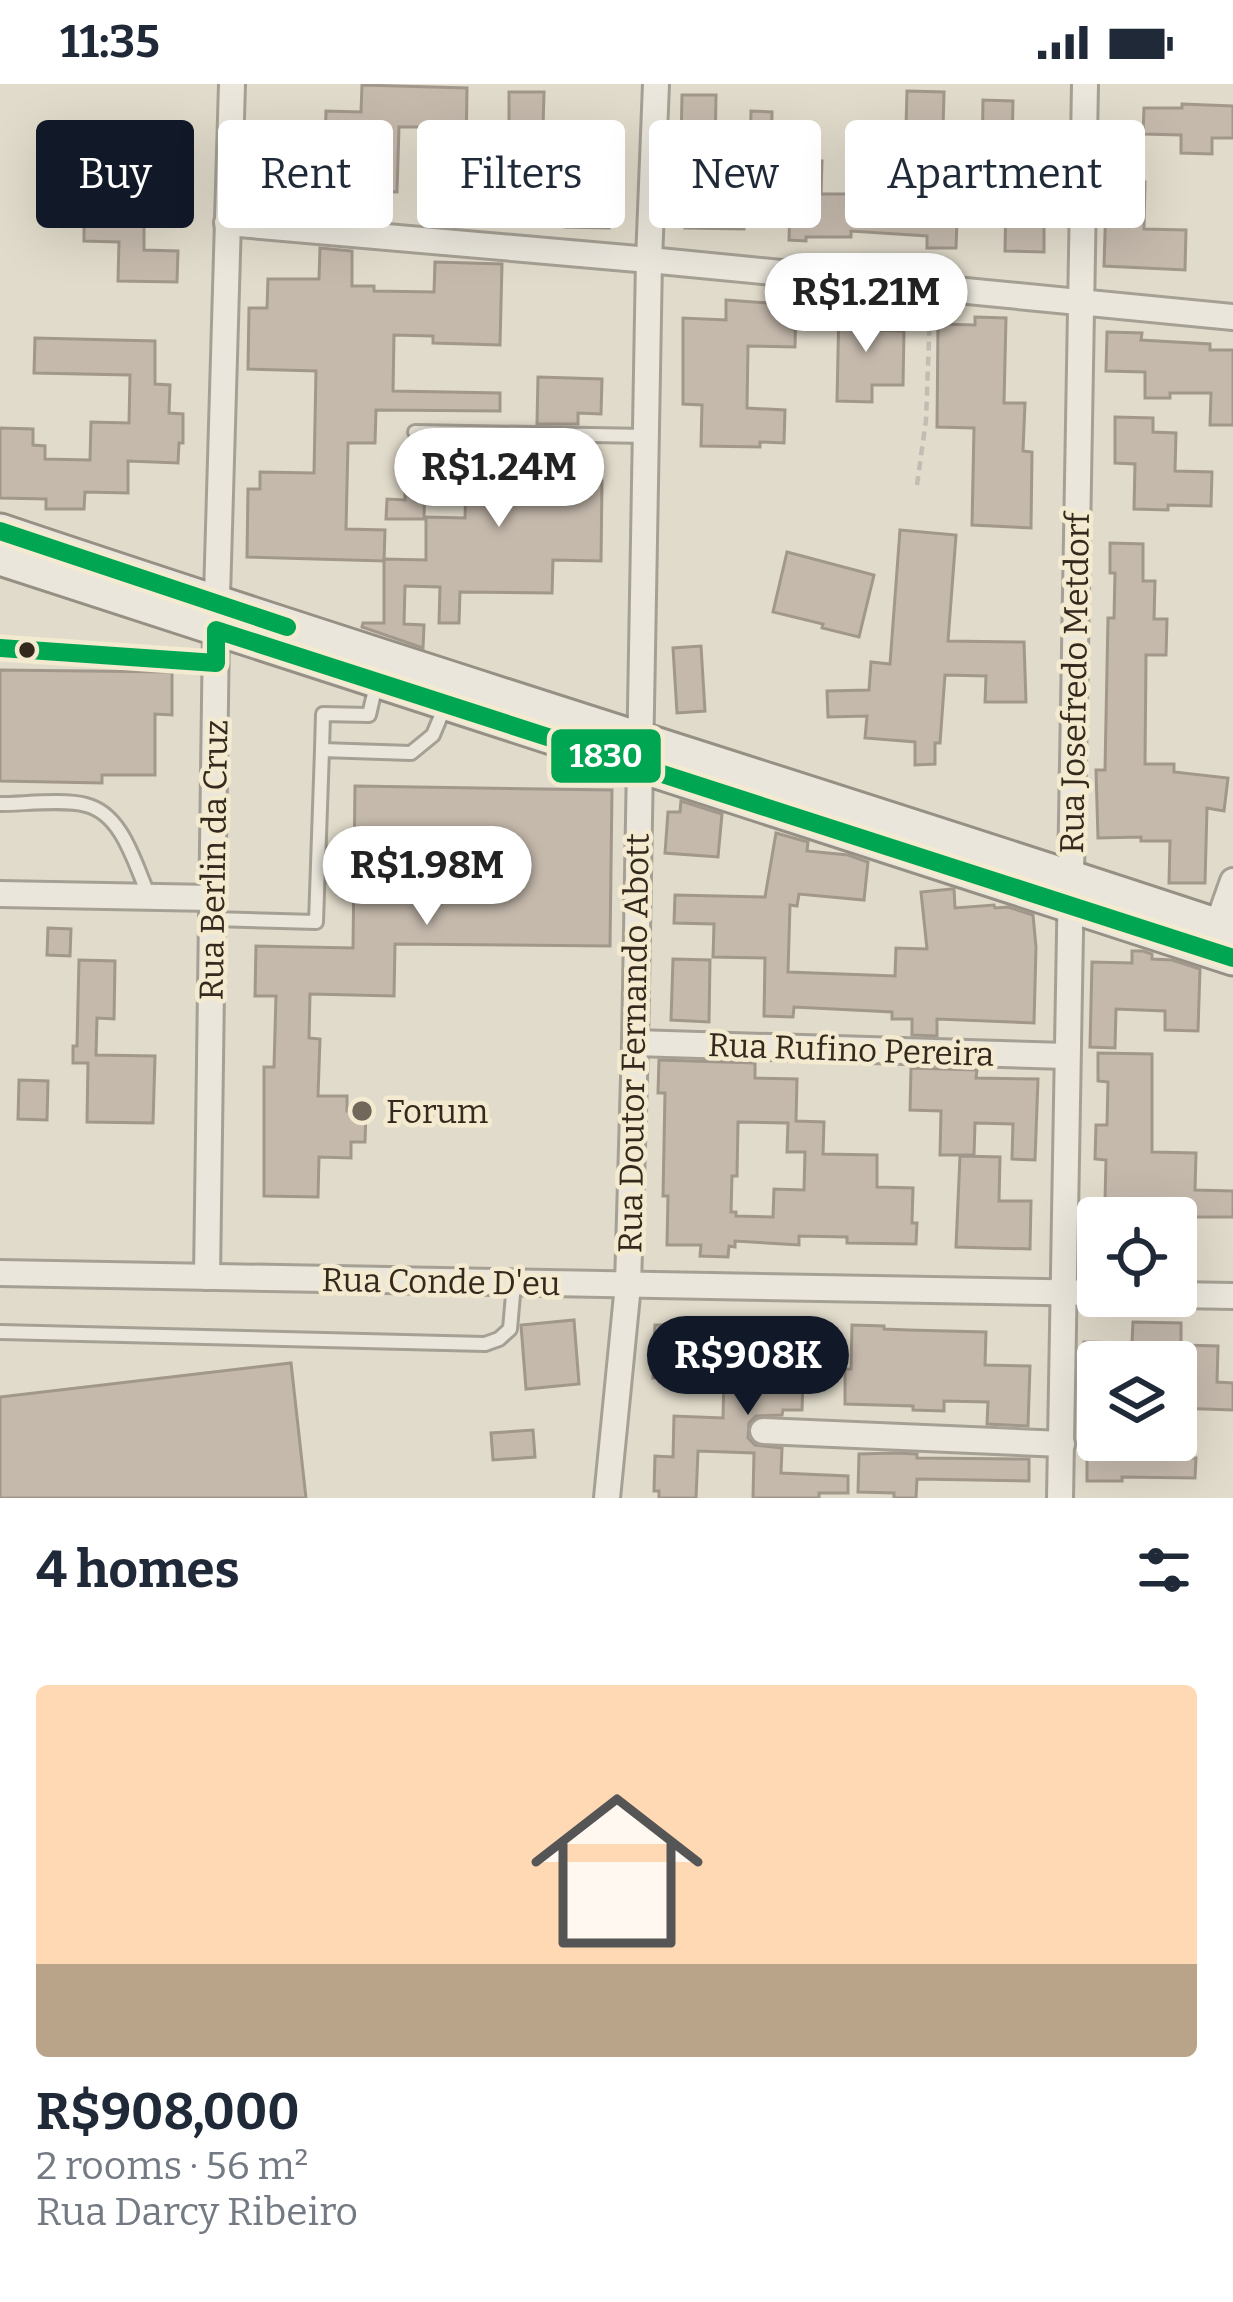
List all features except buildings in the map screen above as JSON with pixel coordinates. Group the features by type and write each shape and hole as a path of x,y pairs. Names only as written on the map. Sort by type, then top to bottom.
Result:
{"main road":[{"path":"0,531 18,555 216,632 309,646 1071,890 1225,928"},
{"path":"1071,890 1233,958"}],"street":[{"name":"Rua Berlin da Cruz","path":"231,120 232,84"},
{"name":"Rua Doutor Fernando Abott","path":"607,1498 628,1285 656,84"},
{"name":"Rua Josefredo Metdorf","path":"1060,1498 1084,84"},
{"name":"Rua Berlin da Cruz","path":"207,1277 227,228"},
{"path":"284,228 1233,317"},
{"path":"1225,928 1233,881"},
{"path":"0,894 149,897 212,908"},
{"name":"Rua Rufino Pereira","path":"635,1043 1067,1056"},
{"name":"Rua Conde D'eu","path":"0,1273 1077,1292"},
{"path":"1197,1295 1233,1296"},
{"path":"764,1431 1062,1444"}],"lane":[{"path":"415,432 646,436"},
{"path":"0,648 216,632"},
{"path":"212,908 316,922 323,714 369,716 381,669"},
{"path":"322,751 411,753 433,735 450,692"},
{"path":"0,804 84,804 104,813 121,833 149,897"},
{"path":"0,1333 485,1343 510,1329 514,1282"}],"path":[{"path":"917,485 926,420 931,288"}],"transit line":[{"name":"1830","path":"0,531 287,627"},
{"name":"1830","path":"0,648 216,663 216,630 1233,958"}],"place":[{"name":"Forum","path":"362,1111"}]}
